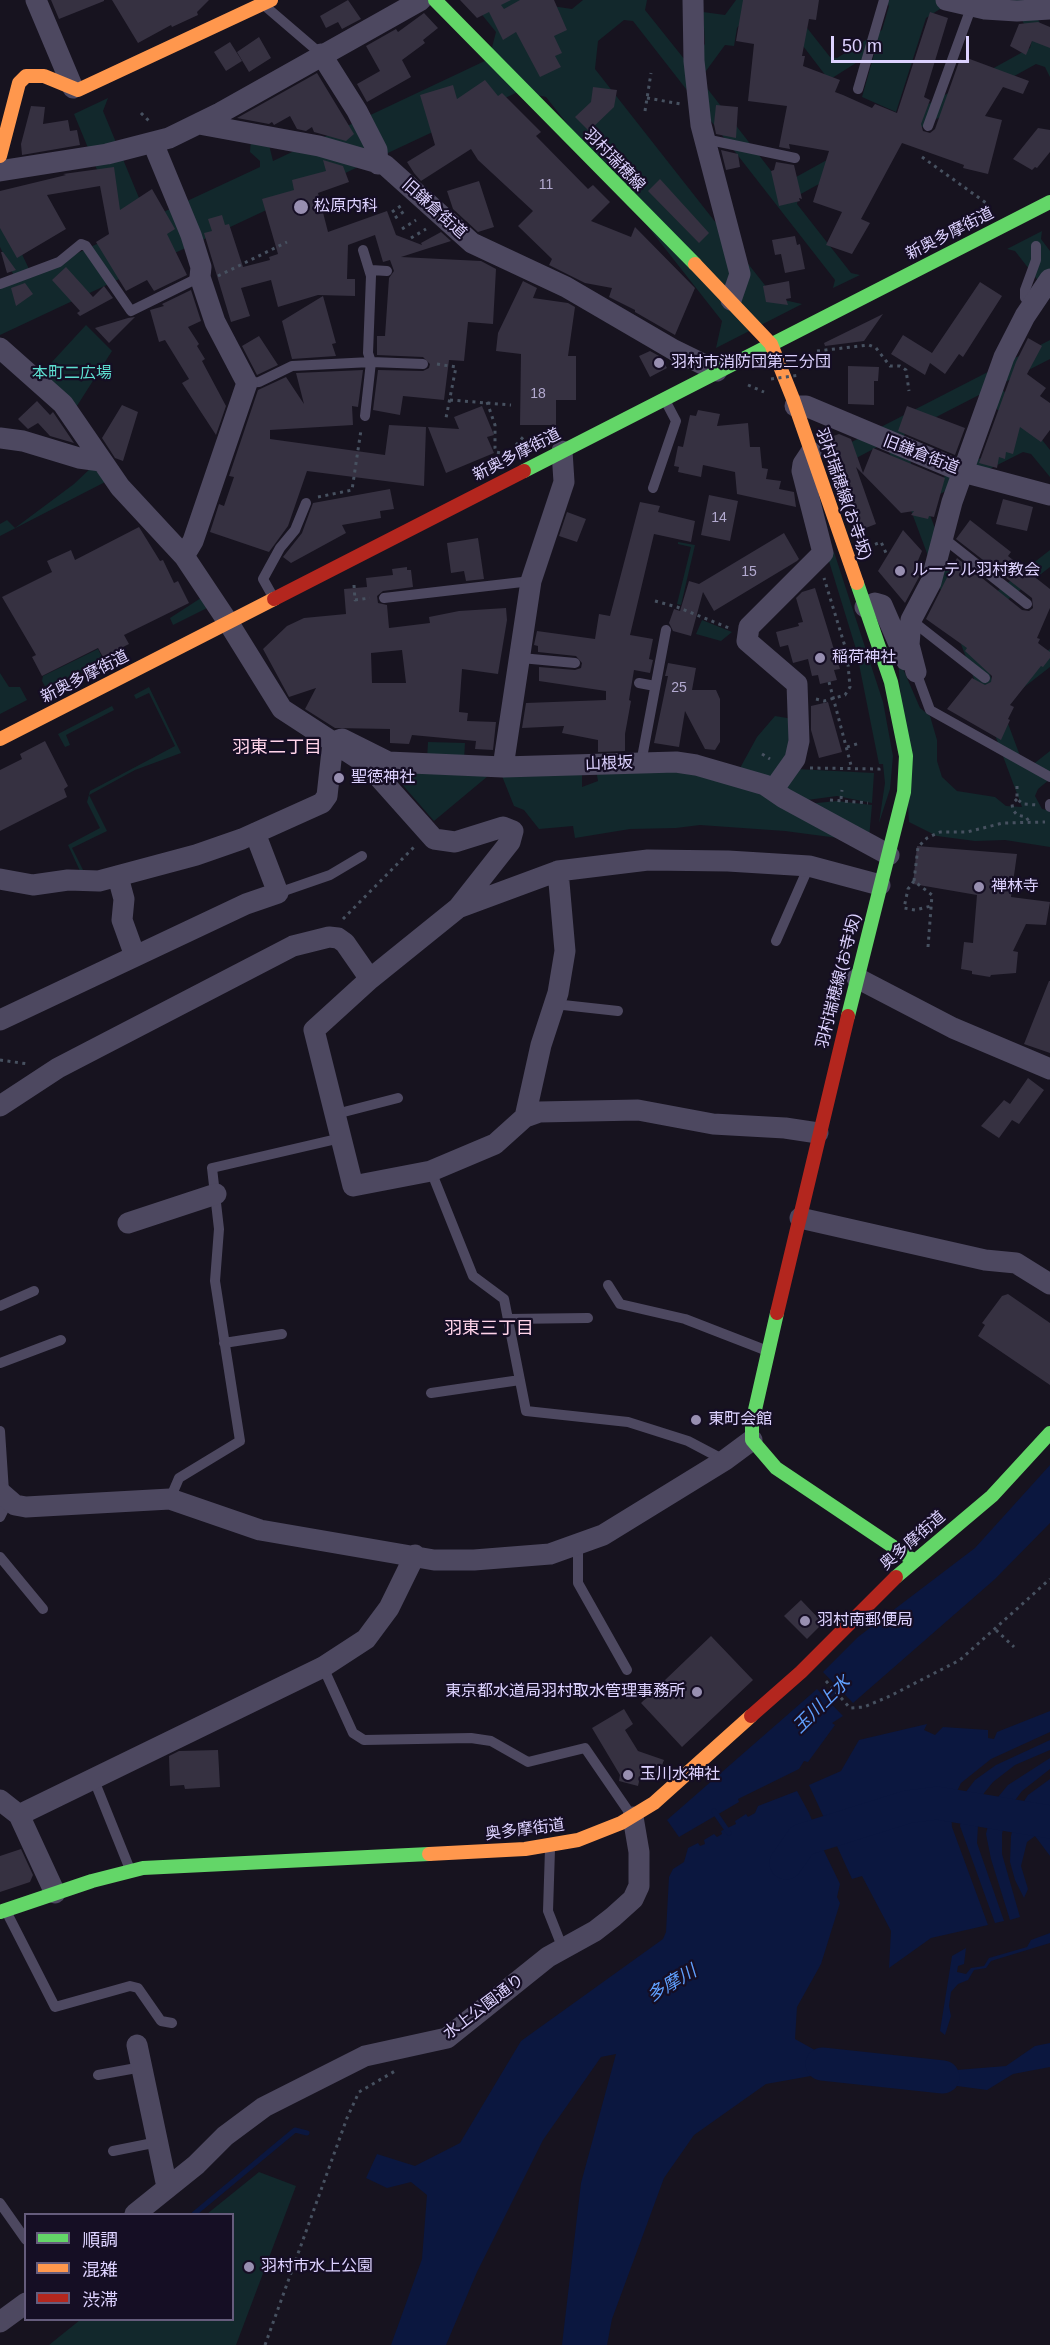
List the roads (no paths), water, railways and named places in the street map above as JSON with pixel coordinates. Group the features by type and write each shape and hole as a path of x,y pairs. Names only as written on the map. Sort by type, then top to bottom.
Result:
{"main road":[{"name":"羽村瑞穂線","path":"435,0 731,300 771,344"},
{"path":"0,156 19,83 26,76 35,74 78,90 267,2"},
{"name":"新奥多摩街道","path":"0,739 1050,202"},
{"name":"羽村瑞穂線(お寺坂)","path":"752,1440 752,1423 818,1133 880,885 880,850 904,792 906,756 897,703 795,406 771,344"},
{"name":"奥多摩街道","path":"3,1911 130,1870 195,1863 506,1851 550,1846 593,1835 633,1817 654,1803 801,1672 913,1560 992,1496 1050,1433"},
{"path":"752,1440 764,1458 776,1468 913,1560"}],"street":[{"path":"36,0 73,88"},
{"path":"0,171 107,154 153,143 199,124 421,0"},
{"path":"693,0 694,61 698,106 740,274 731,300"},
{"path":"946,0 971,8 1017,12 1050,9"},
{"path":"321,54 362,119 377,150 378,164"},
{"name":"旧鎌倉街道","path":"199,124 319,146 390,169 472,243 566,287 674,350 717,371"},
{"path":"153,143 191,235 201,267 200,278 215,322 247,383 193,541 184,556"},
{"path":"916,672 909,645 910,620 932,582 941,537 1004,357 1033,304 1050,279"},
{"path":"0,348 63,404 124,492 184,556 228,622 276,702 292,717 368,765 434,839 449,842 503,827 513,831 510,842 458,908 370,979 314,1030 353,1186 431,1171 495,1144 525,1117 540,1112 628,1109 713,1124 785,1128 818,1133"},
{"name":"旧鎌倉街道","path":"795,406 806,406 963,472 1050,495"},
{"path":"0,438 30,442 79,458 101,461"},
{"path":"503,767 531,581 564,482 562,451"},
{"path":"773,790 795,759 799,741 797,684 747,641 749,627 823,553 823,545 802,471 803,464 811,452"},
{"path":"865,607 875,603 882,605 901,653 916,672"},
{"name":"山根坂","path":"333,742 342,739 350,741 388,762 503,767 676,762 696,765 735,774 773,790 880,850"},
{"path":"0,879 24,885 43,885 68,880 93,882 196,855 255,833 322,802 327,796 333,742"},
{"path":"0,1020 246,904 278,893 255,833"},
{"path":"458,908 558,871 648,861 729,861 809,866 880,885"},
{"path":"525,1117 565,951 558,871"},
{"path":"118,877 124,899 122,920 135,956"},
{"path":"0,1106 58,1068 277,952 318,939 338,938 345,942 370,979"},
{"path":"857,978 952,1028 1050,1069"},
{"path":"128,1223 216,1194"},
{"path":"800,1218 986,1260 1016,1263 1050,1284"},
{"path":"2,1502 20,1507 38,1508 170,1500 183,1502 260,1530 434,1560 474,1560 550,1554 603,1535 725,1460 752,1440"},
{"path":"19,1815 323,1667 366,1639 389,1608 415,1555"},
{"path":"0,1800 19,1815 55,1893"},
{"name":"水上公園通り","path":"136,2213 196,2165 225,2136 264,2107 365,2056 447,2038 548,1957 595,1931 636,1894 641,1878 633,1817"},
{"path":"137,2045 167,2187"},
{"path":"0,2322 24,2304"}],"lane":[{"path":"858,89 884,0"},
{"path":"267,2 310,48 321,54"},
{"path":"928,126 971,8"},
{"path":"705,139 795,158"},
{"path":"0,284 59,262 81,244 86,246 131,311 200,278"},
{"path":"1033,304 1024,298 1036,260 1036,246"},
{"path":"363,250 370,270 368,353 371,362 365,416"},
{"path":"370,270 387,270"},
{"path":"247,383 259,382 288,367 371,362 423,364"},
{"path":"653,488 676,421 664,398"},
{"path":"274,598 263,579 280,548 295,530 306,503"},
{"path":"941,537 1027,604"},
{"path":"384,598 531,581"},
{"path":"910,620 985,678"},
{"path":"641,763 666,630"},
{"path":"521,658 575,663"},
{"path":"916,672 930,710 1050,777"},
{"path":"639,683 655,686"},
{"path":"278,893 330,875 362,856"},
{"path":"776,941 809,866"},
{"path":"554,1004 618,1011"},
{"path":"336,1114 398,1098"},
{"path":"170,1500 179,1478 240,1442 215,1281 219,1229 212,1168 341,1138"},
{"path":"431,1171 473,1276 504,1299 526,1411 628,1422 688,1441 725,1460"},
{"path":"608,1285 620,1304 686,1319 768,1351"},
{"path":"0,1306 34,1291"},
{"path":"508,1319 588,1318"},
{"path":"224,1343 282,1334"},
{"path":"0,1363 61,1340"},
{"path":"431,1393 520,1380"},
{"path":"0,1431 2,1502"},
{"path":"578,1545 578,1583 627,1670"},
{"path":"0,1557 43,1609"},
{"path":"323,1667 353,1733 363,1740 471,1738 492,1741 528,1762 585,1748 633,1817"},
{"path":"94,1780 130,1870"},
{"path":"550,1846 548,1911 563,1949"},
{"path":"3,1911 55,2007 130,1986 138,1988 161,2020 172,2024"},
{"path":"98,2075 142,2067"},
{"path":"113,2151 158,2142"},
{"path":"0,2203 24,2237"}],"water":[{"path":"1050,1465 1050,1523 995,1579 853,1703 823,1672 858,1637 975,1548"},
{"path":"817,1689 843,1716 832,1723 835,1725 808,1762 804,1761 799,1769 738,1799 739,1802 679,1837 667,1820"},
{"path":"1050,1711 1050,1732 991,1759 961,1783 954,1797 951,1811 952,1827 988,1925 931,1938 889,1968 891,1931 862,1876 852,1879 809,1785 841,1771 859,1740 927,1724 924,1730 935,1735 943,1727 988,1730 988,1738 994,1739 997,1732"},
{"path":"1050,1740 1050,1750 1015,1765 993,1782 984,1793 979,1808 977,1843 1004,1921 995,1923 960,1826 965,1793 975,1780 996,1765"},
{"path":"1050,1758 1050,1769 1022,1791 1007,1811 1002,1834 1002,1854 1020,1917 1010,1920 991,1859 986,1834 993,1803 1008,1785"},
{"path":"1050,1779 1050,1856 1035,1836 1027,1842 1021,1866 1028,1889 1024,1898 1015,1880 1010,1862 1011,1836 1016,1814 1028,1795"},
{"path":"797,1791 840,1884 837,1897 840,1903 821,1964 797,2007 795,2039 822,2054 822,2074 766,2084 694,2135 664,2178 612,2319 607,2345 562,2345 581,2183 616,2054 601,2057 543,2140 477,2272 446,2345 391,2345 422,2259 427,2195 411,2182 387,2188 366,2178 377,2154 415,2166 460,2143 521,2041 663,1939 666,1932 669,1877 673,1869 684,1862 688,1848 698,1843 700,1846 705,1844 704,1840 714,1834 717,1837 722,1834 721,1831 736,1824 735,1821 746,1814 748,1817 755,1813 758,1806"},
{"path":"1050,1933 1050,1943 991,1961 986,1968 974,1970 968,1980 958,1984 951,1992 949,2006 951,2016 945,2035 940,2031 952,1956 966,1948 964,1964 958,1966 957,1972 966,1974 971,1968 984,1966 989,1958 1027,1947 1031,1940"},
{"path":"1050,2043 1050,2067 1013,2074 987,2090 942,2084 944,2071 1006,2066 1035,2046"}],"waterway":[{"name":"玉川上水","path":"822,1704 843,1683"},
{"name":"多摩川","path":"786,1863 802,1840 907,1807 937,1803 1050,1822"},
{"name":"玉川上水","path":"714,1811 729,1833"},
{"path":"822,2064 943,2077"},
{"path":"195,2213 295,2130 307,2133"}],"place":[{"name":"松原内科","path":"301,207"},
{"name":"羽村市消防団第三分団","path":"659,363"},
{"name":"ルーテル羽村教会","path":"900,571"},
{"name":"稲荷神社","path":"820,658"},
{"name":"聖徳神社","path":"339,778"},
{"name":"禅林寺","path":"979,887"},
{"name":"東町会館","path":"696,1420"},
{"name":"羽村南郵便局","path":"805,1621"},
{"name":"東京都水道局羽村取水管理事務所","path":"697,1692"},
{"name":"玉川水神社","path":"628,1775"},
{"name":"羽村市水上公園","path":"249,2267"}],"district":[{"name":"羽東二丁目","path":"277,748"},
{"name":"羽東三丁目","path":"489,1329"}],"park label":[{"name":"本町二広場","path":"72,374"}]}
